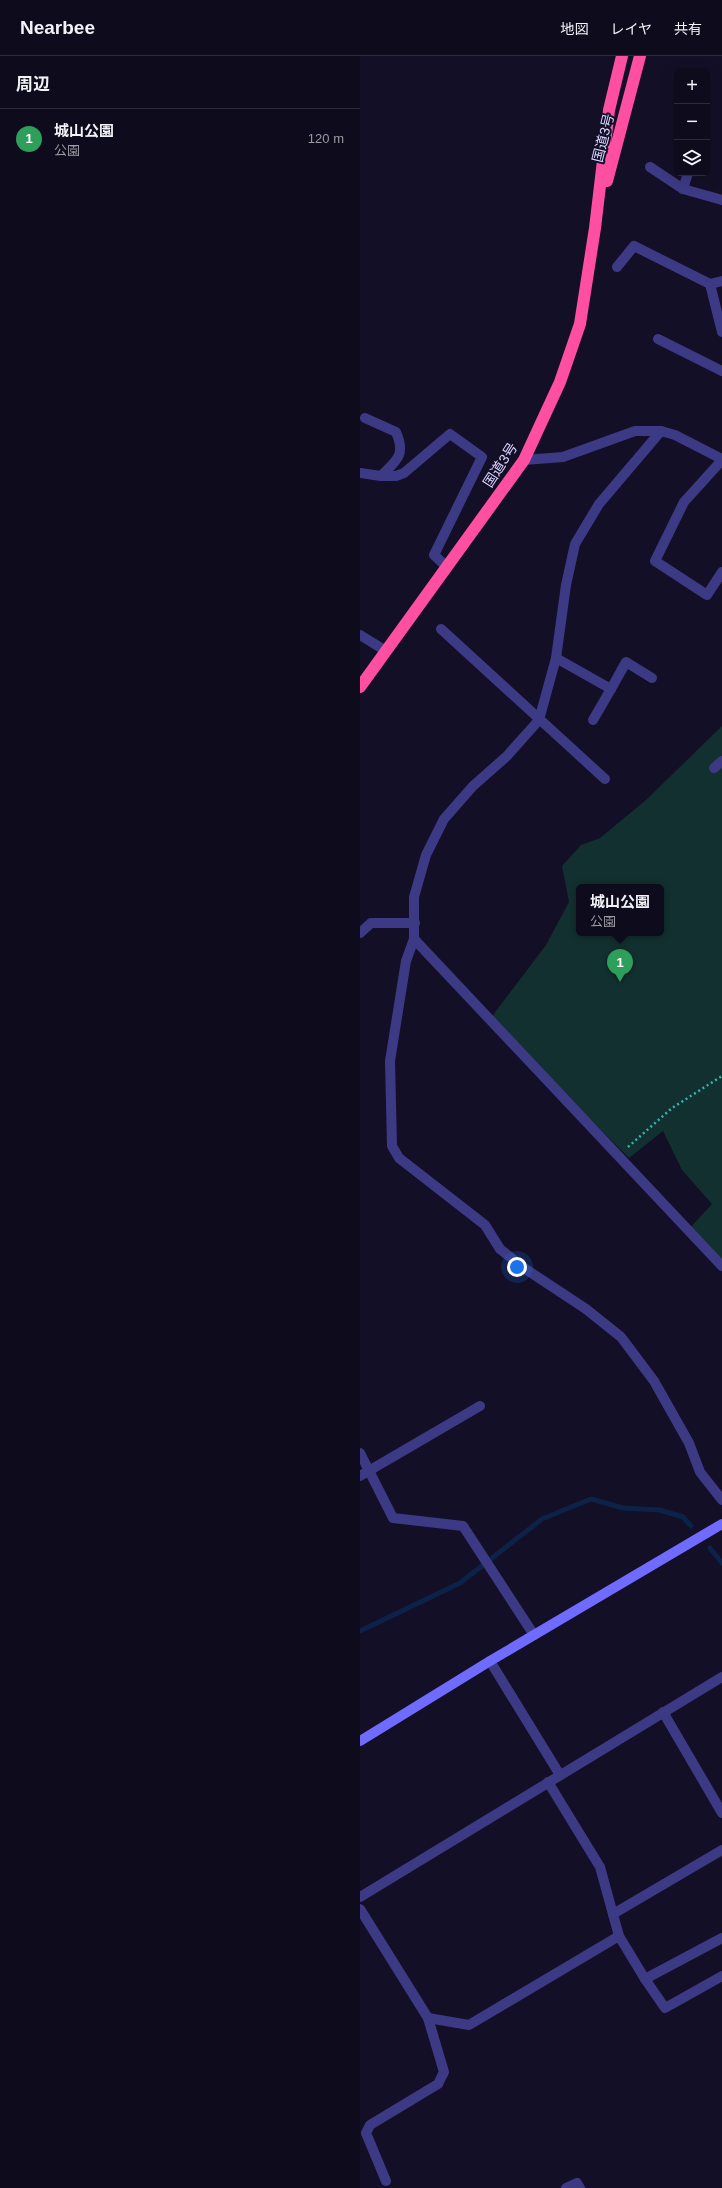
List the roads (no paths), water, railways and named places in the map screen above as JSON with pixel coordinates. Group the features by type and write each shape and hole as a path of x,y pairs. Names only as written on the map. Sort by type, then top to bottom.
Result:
{"highway":[{"name":"国道3号","path":"360,687 524,460 560,382 580,324 596,228 609,110 622,56"},
{"name":"国道3号","path":"596,228 640,56"}],"street":[{"path":"650,167 683,189 722,200"},
{"path":"683,189 687,176"},
{"path":"617,267 634,246 710,284 722,281"},
{"path":"710,284 722,332"},
{"path":"658,339 722,371"},
{"path":"365,418 396,432 402,445 398,460 381,476"},
{"path":"524,460 562,457 635,430 661,431 675,435 722,459 684,502 655,561 707,595 722,572"},
{"path":"661,431 599,504 575,544 566,585 556,658 539,720 507,756 473,786 444,819 426,855 414,897 414,939 406,961 390,1061 392,1146 399,1158 486,1225 500,1248 524,1268 586,1309 621,1337 654,1381 689,1443 700,1472 722,1500"},
{"path":"360,472 381,476 396,476 404,473 450,434 482,457 434,555 447,567"},
{"path":"441,629 605,779"},
{"path":"360,635 386,651"},
{"path":"556,658 611,689"},
{"path":"593,720 626,662 652,678"},
{"path":"714,768 722,761"},
{"path":"360,933 371,923 415,924"},
{"path":"414,939 722,1266"},
{"path":"364,1473 480,1406"},
{"path":"360,1452 364,1473 393,1518 463,1526 534,1635"},
{"path":"360,1741 490,1661 722,1524"},
{"path":"490,1661 560,1775"},
{"path":"360,1897 722,1677"},
{"path":"663,1712 722,1812"},
{"path":"548,1782 600,1868 619,1936 645,1979 665,2008 722,1976"},
{"path":"613,1914 722,1850"},
{"path":"360,1909 428,2018 444,2072 438,2084 370,2125 366,2133 386,2181"},
{"path":"428,2018 469,2025 619,1936"},
{"path":"645,1979 722,1938"},
{"path":"566,2188 578,2182 580,2188"}],"waterway":[{"path":"360,1631 460,1583 542,1519 591,1499 623,1508 660,1510 683,1517 691,1526"},
{"path":"710,1548 722,1563"}],"place":[{"name":"城山公園","path":"620,982"}]}
